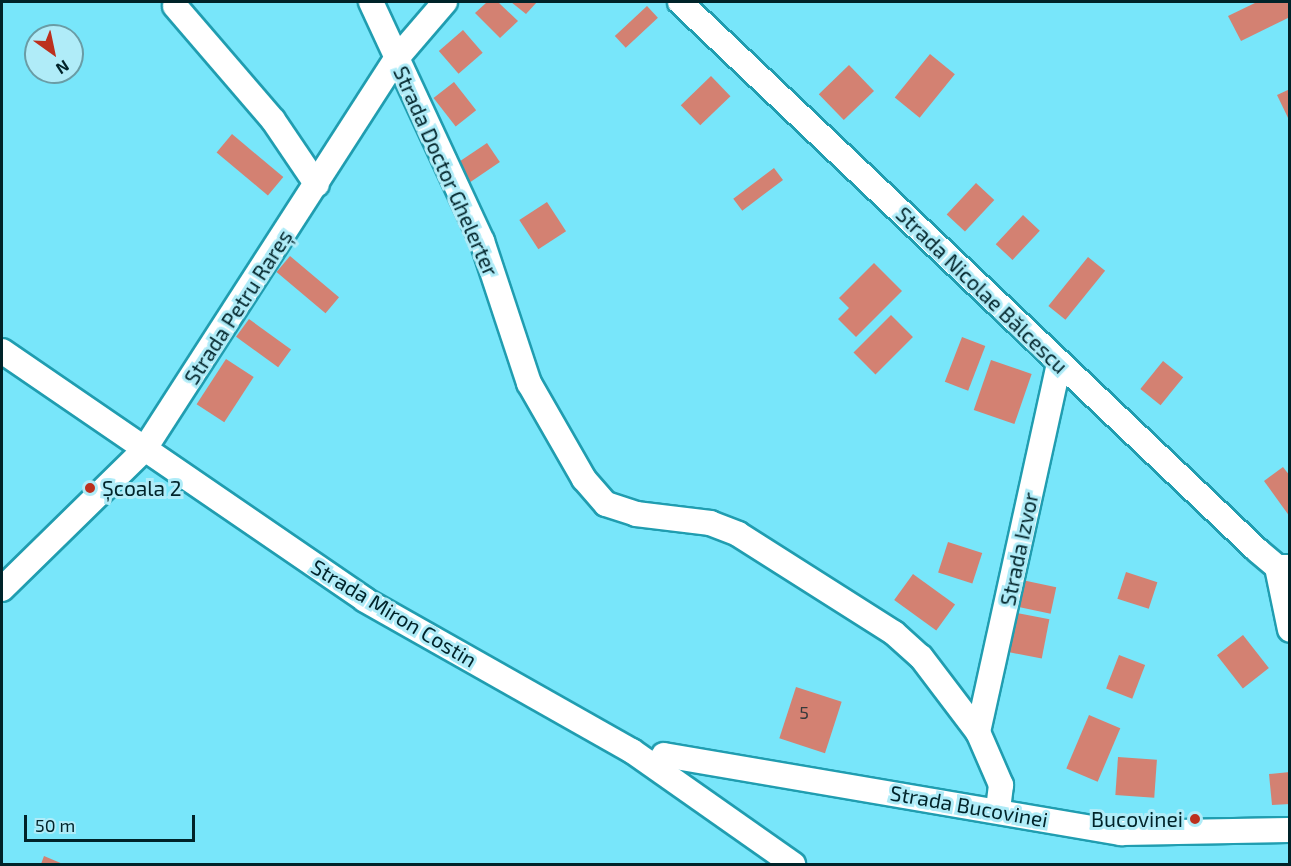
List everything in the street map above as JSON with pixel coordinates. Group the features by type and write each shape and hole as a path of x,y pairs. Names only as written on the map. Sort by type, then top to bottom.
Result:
{"street":[{"name":"Strada Doctor Ghelerter","path":"371,2 390,34 396,59 482,241 529,383 567,454 598,495 636,514 681,517 738,534 894,633 921,657 978,732 1001,784 998,810"},
{"name":"Strada Petru Rareș","path":"2,589 144,450 317,185 396,59 445,2"},
{"name":"Strada Nicolae Bălcescu","path":"680,2 1059,365 1283,567"},
{"path":"175,6 273,120 317,185"},
{"name":"Strada Miron Costin","path":"2,351 365,600 656,767 793,864"},
{"name":"Strada Izvor","path":"978,732 1059,365"},
{"path":"1283,567 1290,630"},
{"name":"Strada Bucovinei","path":"656,767 664,755 998,810 1121,833 1290,830"}],"building":[{"path":"487,2 498,2 518,21 500,38 475,13"},
{"path":"511,2 537,2 526,14"},
{"path":"1257,2 1290,2 1290,17 1241,41 1228,16"},
{"path":"647,6 658,18 626,48 615,36"},
{"path":"463,30 483,53 459,74 439,51"},
{"path":"930,54 955,74 920,118 895,98"},
{"path":"849,65 874,91 844,120 819,94"},
{"path":"711,76 730,96 700,125 681,105"},
{"path":"454,82 476,110 456,126 434,98"},
{"path":"1290,89 1290,122 1277,95"},
{"path":"232,134 283,177 268,195 217,152"},
{"path":"487,143 500,162 468,184 455,165"},
{"path":"774,168 783,180 742,211 733,199"},
{"path":"976,183 994,200 965,231 947,214"},
{"path":"547,202 566,231 538,249 519,220"},
{"path":"1023,215 1040,231 1013,260 996,244"},
{"path":"290,256 339,297 326,313 277,272"},
{"path":"1088,257 1105,271 1065,320 1048,306"},
{"path":"874,263 902,291 856,337 838,319 849,308 839,298"},
{"path":"891,315 913,337 875,374 854,352"},
{"path":"249,319 291,350 278,367 236,337"},
{"path":"962,337 985,346 968,391 945,382"},
{"path":"226,359 254,377 224,422 197,404"},
{"path":"991,360 1032,374 1014,424 974,410"},
{"path":"1163,361 1183,377 1161,405 1140,389"},
{"path":"1283,467 1290,476 1290,517 1264,481"},
{"path":"948,542 982,553 972,584 938,572"},
{"path":"1126,572 1157,582 1149,609 1117,599"},
{"path":"913,574 955,605 936,630 894,600"},
{"path":"1022,580 1056,587 1051,614 1016,606"},
{"path":"1017,613 1049,619 1042,659 1009,652"},
{"path":"1243,635 1269,668 1243,688 1217,655"},
{"path":"1119,655 1145,665 1132,699 1106,689"},
{"path":"796,687 842,702 825,753 779,738"},
{"path":"1089,715 1120,728 1098,782 1066,768"},
{"path":"1118,757 1157,760 1154,798 1115,795"},
{"path":"1290,772 1290,804 1272,805 1269,774"},
{"path":"44,856 63,864 41,864"}],"place":[{"name":"Școala 2","path":"90,488"},
{"name":"Bucovinei","path":"1195,819"}]}
